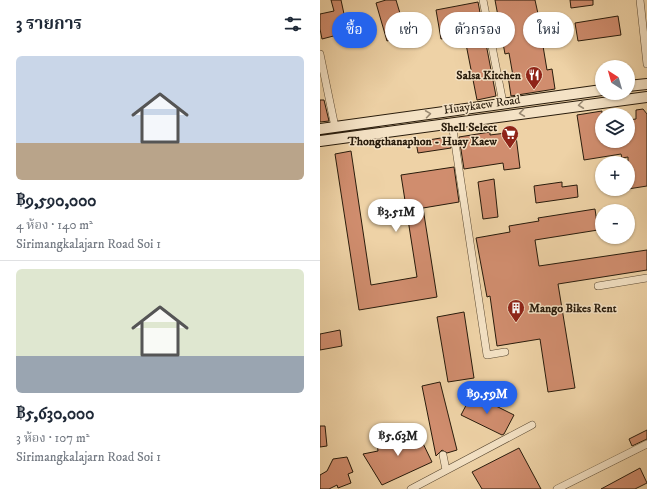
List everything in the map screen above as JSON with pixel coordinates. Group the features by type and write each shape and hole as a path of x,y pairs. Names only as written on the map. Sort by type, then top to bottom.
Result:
{"main road":[{"path":"635,85 647,84"},
{"name":"Huaykaew Road","path":"320,129 595,91"},
{"name":"Huaykaew Road","path":"320,141 647,96"},
{"path":"503,103 504,115"}],"street":[{"path":"483,0 503,103"},
{"path":"640,0 647,64"},
{"path":"320,54 335,127"},
{"path":"452,123 487,355 504,352"},
{"path":"598,286 647,278"},
{"path":"411,489 532,425"},
{"path":"557,489 647,444"},
{"path":"443,455 446,470"}],"building":[{"path":"331,0 341,0 344,12 332,12 332,36 322,39 320,14 334,11"},
{"path":"386,0 396,0 400,12 385,12 385,34 376,3"},
{"path":"495,0 535,0 538,12 523,12 523,48 543,48 547,70 552,69 555,89 511,96 508,76 513,76 509,53 505,54 504,48 515,48 515,12 497,12"},
{"path":"570,0 593,0 593,5 571,8"},
{"path":"478,2 480,12 440,12 440,33 436,10"},
{"path":"618,16 621,35 578,41 575,23"},
{"path":"467,48 487,48 496,96 477,100"},
{"path":"320,100 324,100 329,121 320,122"},
{"path":"643,109 647,114 647,186 635,188 635,156 622,156 621,154 595,156 595,158 584,160 577,115 595,112 595,148 635,148 636,110"},
{"path":"515,128 520,168 504,170 503,163 464,169 459,137 490,132 490,135 506,133 505,130"},
{"path":"447,137 449,138 451,148 418,153 416,142"},
{"path":"351,151 371,285 417,277 401,175 454,167 459,202 423,208 437,297 359,310 335,154"},
{"path":"494,179 498,217 483,219 478,182"},
{"path":"562,182 562,187 577,185 578,197 536,203 534,186"},
{"path":"595,209 595,230 535,240 539,266 647,250 647,270 558,284 575,388 548,392 540,339 497,346 490,296 487,297 476,238 510,232 509,226 539,221 538,218"},
{"path":"464,312 474,378 448,382 437,317"},
{"path":"340,330 342,346 320,350 320,334"},
{"path":"440,382 457,450 447,453 442,450 436,456 422,386"},
{"path":"472,394 514,415 504,434 502,435 461,415"},
{"path":"320,426 325,426 327,446 320,447"},
{"path":"416,429 432,462 382,485 363,454 378,451 376,435 382,432 388,443"},
{"path":"647,430 647,439 632,446 629,439"},
{"path":"519,448 541,489 482,489 472,472"},
{"path":"347,457 353,472 348,474 351,483 338,488 337,485 329,489 320,489 320,475 327,471 333,459"},
{"path":"640,468 647,483 635,489 601,489"}],"place":[{"name":"Salsa Kitchen","path":"534,90"},
{"name":"Shell Select Thongthanaphon - Huay Kaew","path":"510,149"},
{"name":"Mango Bikes Rent","path":"516,323"}]}
